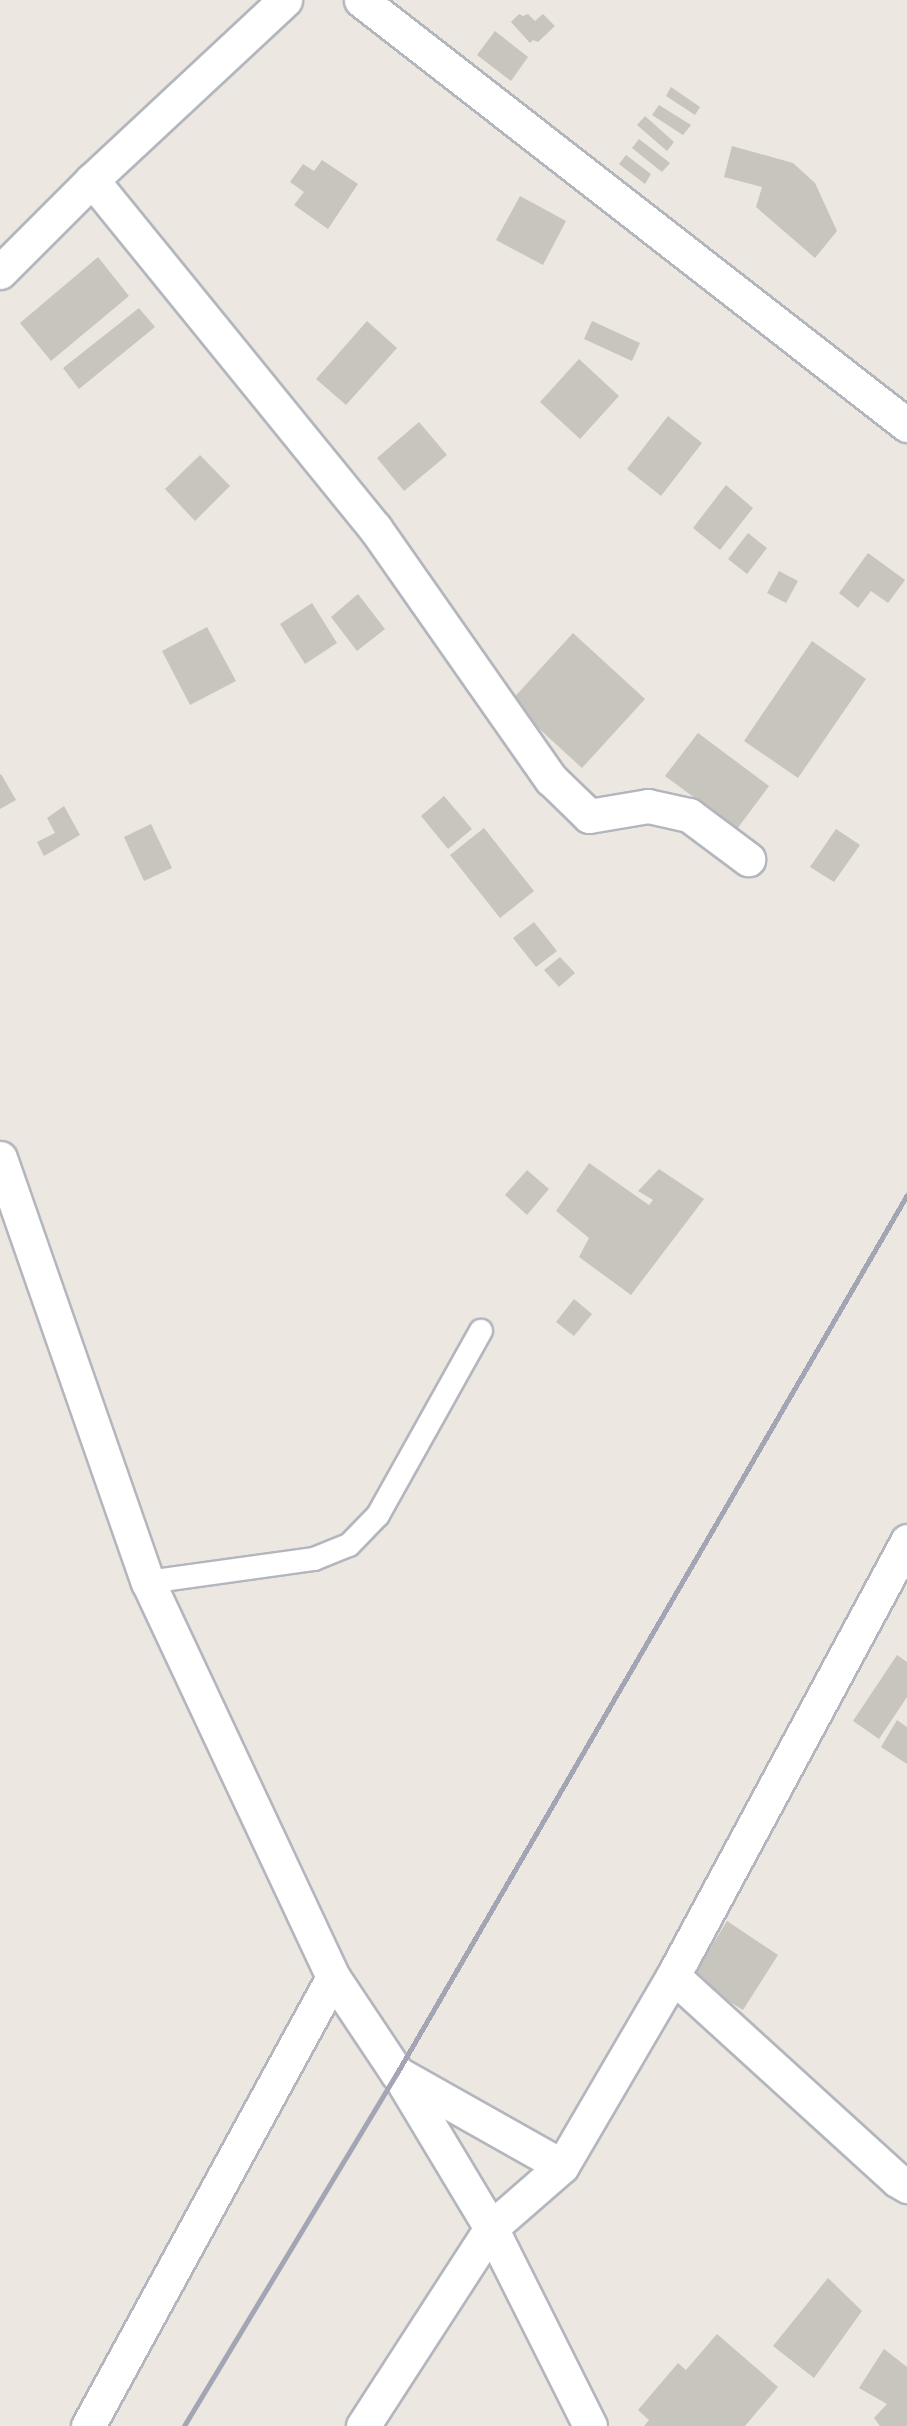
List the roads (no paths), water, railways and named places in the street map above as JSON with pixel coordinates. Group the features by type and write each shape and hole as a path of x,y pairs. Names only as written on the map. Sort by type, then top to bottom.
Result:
{"street":[{"path":"0,272 92,180 285,0"},
{"path":"361,0 907,425"},
{"path":"92,180 375,528 551,779 589,816 648,806 689,815 748,859"},
{"path":"0,1158 148,1582 333,1977 398,2073 491,2228 590,2426"},
{"path":"363,2426 491,2228 562,2166 673,1976 907,1541"},
{"path":"673,1976 897,2180 907,2186"},
{"path":"88,2426 333,1977"},
{"path":"398,2073 562,2166"}],"lane":[{"path":"148,1582 314,1559 349,1545 378,1515 481,1331"}],"railway":[{"path":"184,2426 397,2073 907,1195"}]}
